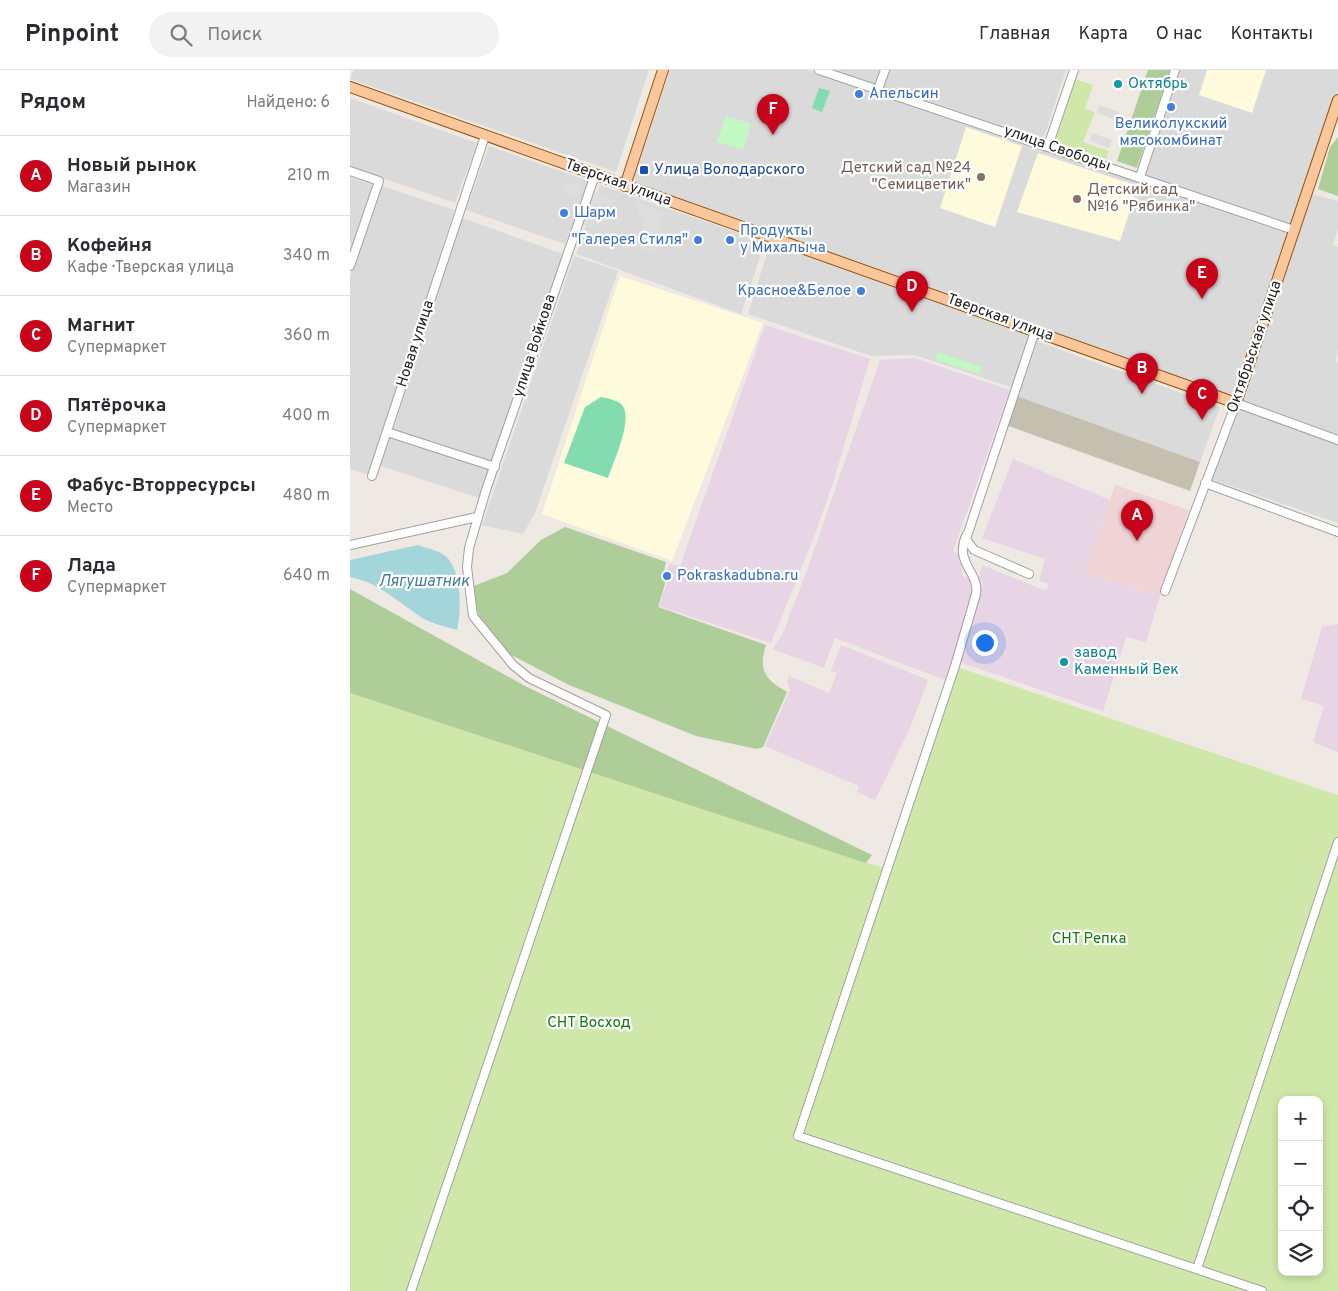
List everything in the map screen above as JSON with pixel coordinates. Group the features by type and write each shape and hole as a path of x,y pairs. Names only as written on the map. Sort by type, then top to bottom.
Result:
{"main road":[{"path":"625,186 663,70"},
{"name":"Тверская улица","path":"350,88 1236,403"},
{"name":"Октябрьская улица","path":"1236,403 1338,100"}],"street":[{"name":"улица Свободы","path":"819,70 1294,230"},
{"path":"878,89 885,70"},
{"path":"1048,146 1074,70"},
{"path":"1140,177 1175,70"},
{"name":"Новая улица","path":"372,476 485,136"},
{"path":"350,171 379,181 350,266"},
{"name":"улица Войкова","path":"411,1291 606,715 529,678 513,665 473,616 468,567 469,548 477,517 594,175"},
{"path":"1035,331 962,546 966,565 977,585 955,666 798,1136 1262,1291"},
{"name":"Тверская улица","path":"1236,403 1338,440"},
{"name":"Октябрьская улица","path":"1165,592 1236,403"},
{"path":"387,432 495,468"},
{"path":"1205,483 1338,532"},
{"path":"350,545 477,517"},
{"path":"966,536 967,543 974,550 1029,574"},
{"path":"1197,1269 1338,842"}],"shaded area":[{"path":"354,70 649,70 616,172 350,79"},
{"path":"670,70 810,70 1279,228 1286,233 1286,241 1238,388 1230,394 1219,392 636,184 635,176"},
{"path":"829,70 1066,70 1044,137 1038,140"},
{"path":"1177,70 1338,70 1338,89 1296,216 1290,223 1284,223 1148,177 1144,173"},
{"path":"1207,70 1266,70 1252,113 1199,95"},
{"path":"350,98 477,143 455,203 350,167"},
{"path":"1099,105 1119,112 1116,120 1097,113"},
{"name":"Детский сад №24 \"Семицветик\"","path":"966,127 1022,146 995,227 940,208"},
{"path":"1092,133 1112,140 1109,148 1090,141"},
{"path":"489,146 589,181 565,244 466,210"},
{"name":"Детский сад №16 \"Рябинка\"","path":"1038,153 1138,186 1120,241 1017,212"},
{"path":"350,177 373,185 350,252"},
{"path":"566,181 581,186 577,197 562,192"},
{"path":"600,185 765,242 741,314 576,254"},
{"path":"382,186 454,210 370,475 350,469 350,277"},
{"path":"592,192 615,200 610,205 603,203 593,228 580,223"},
{"path":"1312,194 1338,201 1338,229 1333,245 1338,247 1338,350 1335,361 1338,363 1338,523 1211,479"},
{"path":"635,201 665,212 652,253 636,247 644,218 638,215"},
{"path":"462,218 563,254 493,463 393,430"},
{"path":"776,243 1026,331 1029,339 1013,388 915,355 871,356 748,314 769,247"},
{"path":"574,256 618,271 535,513 523,534 482,525"},
{"path":"620,276 763,323 672,561 542,514"},
{"path":"765,325 870,359 832,486 812,542 771,643 659,606 668,580 666,574 669,564 680,566"},
{"path":"1033,340 1220,407 1200,462 1014,395"},
{"path":"915,358 1010,390 953,551 961,555 962,575 971,579 974,590 954,659 945,680 835,638 824,668 773,649 783,633 810,562 880,360"},
{"path":"1014,395 1200,462 1190,491 1003,424"},
{"path":"388,437 489,469 480,498 380,466"},
{"path":"1013,459 1110,500 1086,573 1160,596 1146,642 1126,637 1103,711 959,662 983,582 979,579 982,565 1046,591 1049,584 1039,581 1045,559 982,538"},
{"path":"1115,485 1189,510 1160,596 1086,573"},
{"path":"1338,624 1338,752 1313,742 1324,706 1301,699 1322,627"},
{"path":"841,645 928,680 910,728 875,800 857,792 859,786 765,746 790,690 787,682 789,676 829,693 837,673 831,671"}],"green space":[{"path":"1148,70 1170,70 1137,168 1117,161"},
{"path":"1075,79 1093,85 1085,109 1095,112 1083,142 1109,151 1106,159 1053,141"},
{"path":"819,88 830,91 822,112 812,108"},
{"path":"726,116 751,124 743,150 717,142"},
{"path":"1338,137 1338,196 1318,189 1330,147"},
{"path":"938,352 982,367 979,374 935,359"},
{"path":"601,397 620,403 626,418 622,439 608,478 564,463 585,407"},
{"path":"565,527 666,562 663,575 665,584 658,607 766,645 763,661 765,673 773,683 787,692 763,747 757,749 696,736 569,685 502,650 482,627 471,587 507,573 541,540"},
{"path":"350,589 525,686 872,855 866,863 350,693"},
{"path":"960,668 1338,795 1338,1291 350,1291 350,693 889,870 949,687"}],"water":[{"name":"Лягушатник","path":"418,545 444,555 454,569 460,602 457,630 424,619 389,594 361,580 350,577 350,560"}],"place":[{"name":"Октябрь","path":"1118,84"},
{"name":"Апельсин","path":"859,94"},
{"name":"Великолукский мясокомбинат","path":"1171,107"},
{"name":"Лада","path":"773,135"},
{"name":"Улица Володарского","path":"644,170"},
{"name":"Детский сад №24 \"Семицветик\"","path":"981,177"},
{"name":"Детский сад №16 \"Рябинка\"","path":"1077,199"},
{"name":"Шарм","path":"564,213"},
{"name":"\"Галерея Стиля\"","path":"698,240"},
{"name":"Продукты у Михалыча","path":"730,240"},
{"name":"Красное&Белое","path":"861,291"},
{"name":"Фабус-Вторресурсы","path":"1202,299"},
{"name":"Пятёрочка","path":"912,312"},
{"name":"Кофейня","path":"1142,394"},
{"name":"Магнит","path":"1202,420"},
{"name":"Новый рынок","path":"1137,541"},
{"name":"Pokraskadubna.ru","path":"667,576"},
{"name":"завод Каменный Век","path":"1064,662"}],"park label":[{"name":"СНТ Репка","path":"1089,939"},
{"name":"СНТ Восход","path":"589,1023"}]}
